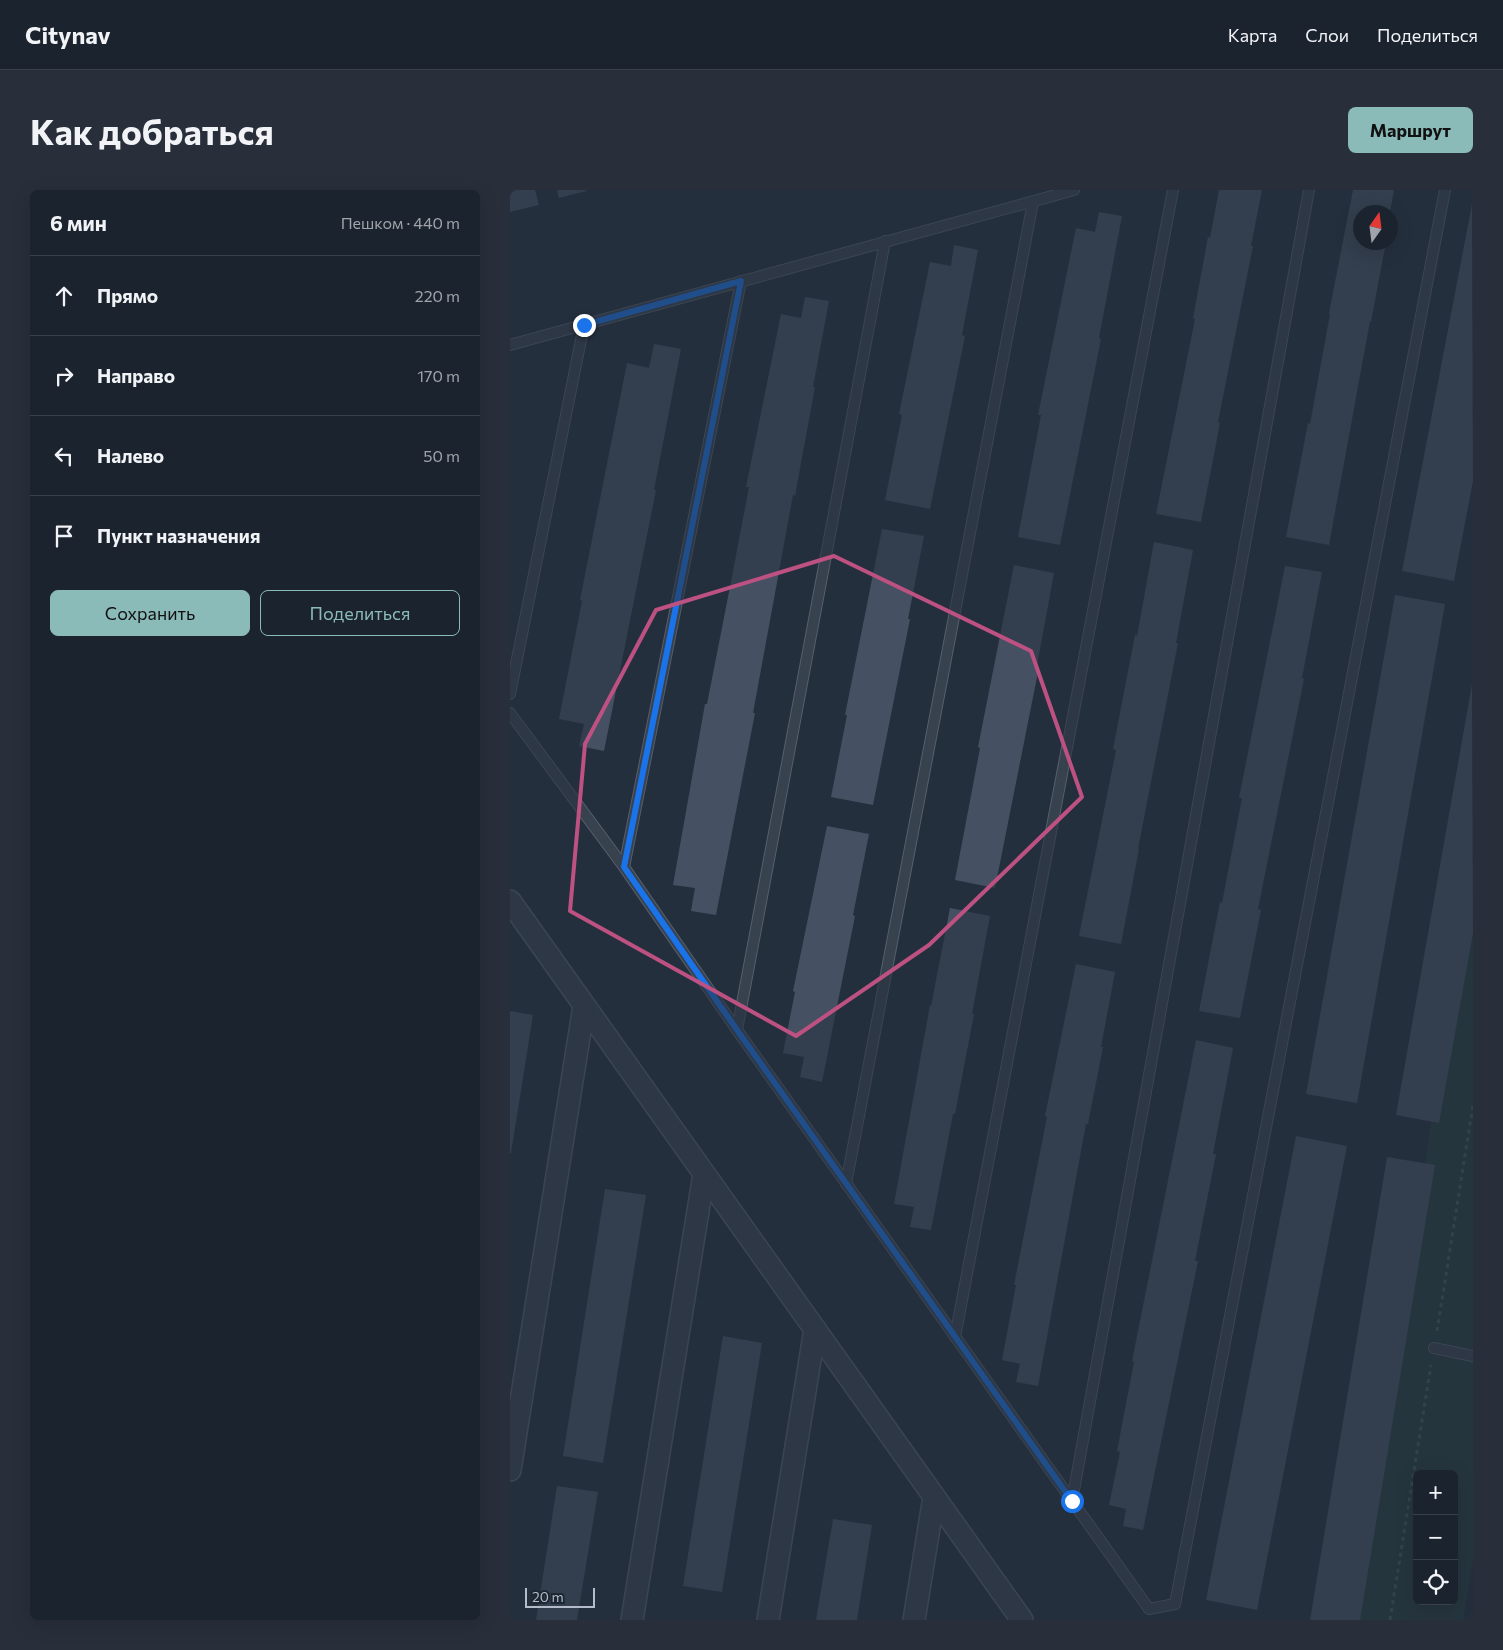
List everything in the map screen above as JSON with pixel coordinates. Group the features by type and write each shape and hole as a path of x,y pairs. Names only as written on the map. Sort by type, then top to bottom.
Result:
{"street":[{"path":"510,901 1022,1620"},
{"path":"510,1470 584,1006"},
{"path":"632,1620 704,1174"},
{"path":"768,1620 815,1329"},
{"path":"914,1620 934,1497"}],"lane":[{"path":"510,345 1074,190"},
{"path":"955,1337 1173,190"},
{"path":"1072,1501 1309,190"},
{"path":"510,713 624,867 737,1030 1149,1609 1175,1604 1445,190"},
{"path":"846,1184 1033,202"},
{"path":"737,1030 885,241"},
{"path":"624,867 741,281"},
{"path":"510,694 584,325"},
{"path":"1434,1348 1473,1356"}],"highlighted area":[{"path":"834,556 1031,651 1082,797 929,945 796,1036 570,911 585,744 656,610"}],"green space":[{"path":"1473,858 1473,1560 1463,1620 1353,1620"}],"building":[{"path":"510,190 535,190 539,205 510,212"},
{"path":"557,190 586,190 586,191 559,198"},
{"path":"1219,190 1262,190 1201,522 1156,514 1195,319 1193,318 1208,237 1210,238"},
{"path":"1353,190 1394,190 1391,205 1353,205 1353,250 1384,250 1329,545 1286,537 1308,423 1310,424"},
{"path":"1472,204 1473,481 1454,581 1402,571"},
{"path":"1099,212 1122,216 1099,338 1101,339 1060,545 1018,537 1041,415 1038,415 1076,228 1095,232"},
{"path":"954,245 978,250 962,335 965,336 930,509 885,500 902,415 899,414 930,262 951,266"},
{"path":"805,297 829,301 795,496 793,495 753,713 755,713 716,915 691,911 695,888 673,885 705,704 707,704 729,592 749,487 746,487 781,314 801,318"},
{"path":"654,344 681,349 654,490 656,490 604,751 579,746 584,724 559,719 582,601 580,600 627,363 649,368"},
{"path":"882,529 924,536 908,619 910,619 873,805 831,797 847,715 845,715"},
{"path":"1154,542 1193,550 1176,643 1178,643 1121,944 1079,936 1116,750 1113,749 1135,635 1137,636"},
{"path":"1014,565 1054,573 1036,671 1038,672 995,888 955,880 980,748 978,747"},
{"path":"1285,566 1322,572 1302,678 1304,679 1258,909 1261,910 1240,1018 1199,1011 1220,902 1222,903 1242,798 1239,798"},
{"path":"1395,595 1445,604 1357,1103 1306,1094"},
{"path":"1472,684 1473,933 1439,1123 1396,1115"},
{"path":"827,826 869,834 853,915 855,916 822,1082 800,1077 804,1057 783,1053 795,992 793,991"},
{"path":"950,908 990,916 972,1014 974,1014 931,1230 910,1227 914,1207 894,1204 930,1005"},
{"path":"1076,964 1115,972 1101,1047 1103,1047 1088,1124 1086,1124 1038,1386 1016,1382 1020,1364 1002,1360 1016,1285 1014,1285 1047,1117 1045,1116"},
{"path":"510,1011 533,1015 511,1153 510,1153"},
{"path":"1196,1040 1233,1048 1213,1154 1216,1154 1195,1261 1198,1261 1143,1530 1123,1526 1126,1509 1109,1505 1120,1452 1117,1451 1134,1362 1132,1361"},
{"path":"1296,1136 1347,1146 1257,1610 1206,1600"},
{"path":"1387,1157 1435,1165 1360,1620 1310,1620"},
{"path":"605,1189 646,1195 603,1463 563,1456"},
{"path":"723,1336 762,1343 722,1592 683,1586"},
{"path":"557,1486 598,1492 577,1620 536,1620"},
{"path":"833,1519 872,1525 857,1620 816,1620"}],"route":[{"path":"584,325 741,281 624,867 737,1030 1072,1501"}]}
